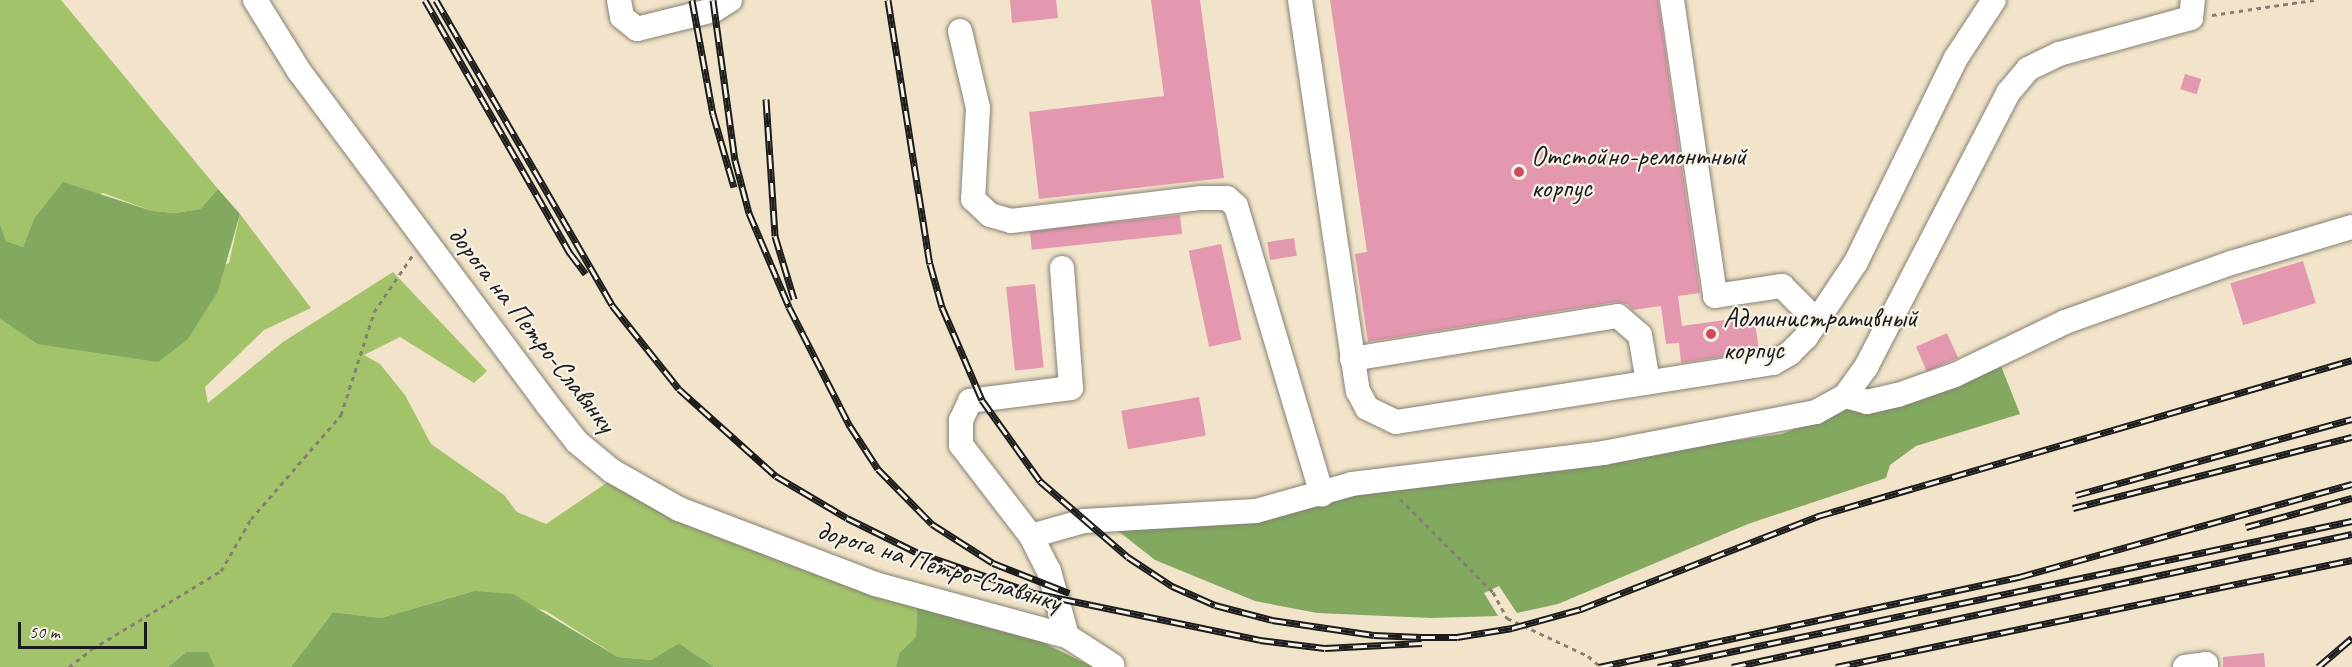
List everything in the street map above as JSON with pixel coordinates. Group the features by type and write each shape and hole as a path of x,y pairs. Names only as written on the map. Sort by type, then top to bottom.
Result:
{"street":[{"name":"дорога на Петро-Славянку","path":"255,0 299,71 423,240 578,442 641,489 679,509 875,584 1067,636 1112,665"},
{"path":"619,0 622,17 637,29 714,10 730,0"},
{"path":"1300,0 1358,391 1367,408 1379,417 1396,422 1773,363 1790,353 1817,321 1856,262 1969,34 1994,0"},
{"path":"1672,0 1715,296 1782,286 1817,321"},
{"path":"1032,536 1084,521 1257,511 1352,484 1603,453 1770,423 1816,412 1845,396 1866,367 2008,93 2028,69 2059,54 2192,9"},
{"path":"960,31 978,108 973,199 990,215 1011,221 1202,198 1227,198 1236,206 1322,494"},
{"path":"1845,396 1867,402 1898,395 1955,375 2065,322 2231,263 2352,226"},
{"path":"1062,268 1071,388 970,401 961,420 961,445 1032,536 1048,571 1067,636"},
{"path":"1352,359 1618,316 1640,335 1648,382"},
{"path":"2185,667 2206,664 2206,667"}],"path":[{"path":"2192,9 2314,0"},
{"path":"69,667 92,649 221,571 251,519 341,415 374,312 423,240"},
{"path":"1382,480 1493,592 1507,618 1588,656 1600,667"}],"green space":[{"path":"0,0 61,0 218,189 200,209 175,213 152,211 103,193 34,219 23,247 6,241 0,224"},
{"path":"63,182 152,211 175,213 200,209 218,189 240,214 218,291 188,339 158,362 37,344 0,319 0,224 6,241 23,247 34,219"},
{"path":"240,214 311,308 264,330 205,387 208,403 283,342 393,272 487,371 474,383 400,337 364,355 380,364 405,395 431,444 504,495 517,512 546,524 608,482 917,602 916,637 899,653 896,667 714,667 679,643 651,660 618,657 546,611 474,591 381,618 333,612 291,667 215,667 207,652 186,652 168,667 0,667 0,319 37,344 229,263"},
{"path":"2001,366 2020,414 1916,446 1890,465 1886,478 1748,524 1558,604 1517,613 1499,586 1484,593 1498,616 1431,618 1317,613 1255,601 1155,560 1113,527 1257,522 1354,494 1782,434 1847,408 1960,381"},
{"path":"474,591 513,594 618,657 651,660 679,643 714,667 291,667 333,612 381,618"},
{"path":"917,602 1042,642 1093,667 896,667 899,653 916,637"},
{"path":"186,652 208,652 215,667 168,667"}],"building":[{"path":"1010,0 1056,0 1058,18 1012,23"},
{"path":"1151,0 1200,0 1224,178 1039,199 1029,112 1164,96"},
{"name":"Отстойно-ремонтный корпус","path":"1330,0 1658,0 1700,293 1678,296 1682,326 1754,316 1759,351 1681,363 1679,343 1666,344 1661,306 1633,310 1627,304 1616,302 1368,342 1355,254 1367,252"},
{"path":"2185,74 2201,79 2197,94 2180,89"},
{"path":"1180,215 1182,234 1032,250 1030,231"},
{"path":"1294,238 1297,256 1270,260 1267,242"},
{"path":"1221,244 1241,340 1209,347 1189,251"},
{"path":"2303,261 2316,303 2243,325 2230,283"},
{"path":"1035,284 1044,368 1015,371 1006,287"},
{"path":"1947,333 1958,358 1927,371 1916,347"},
{"path":"1199,397 1206,435 1128,449 1121,411"},
{"path":"2264,653 2265,667 2223,667 2223,657"}],"railway":[{"path":"425,0 570,253 586,274"},
{"path":"436,0 612,305 679,389 776,476 847,518 916,552 1034,593 1260,640 1325,648 1422,643"},
{"path":"692,0 713,114 734,187"},
{"path":"713,0 735,160 749,213 789,307 850,426 878,469 932,524 993,563 1069,593"},
{"path":"888,0 930,264 942,307 982,400 1040,481 1128,557 1172,586 1215,605 1272,620 1374,635 1421,637 1457,637 1512,628 1581,609 1818,516 2352,360"},
{"path":"766,99 775,236 794,299"},
{"path":"2076,495 2352,419"},
{"path":"2073,508 2352,437"},
{"path":"1599,667 2019,577 2352,484"},
{"path":"2246,527 2352,498"},
{"path":"1658,667 2352,521"},
{"path":"1732,667 2352,534"},
{"path":"1836,667 2352,560"},
{"path":"2318,667 2352,638"}],"place":[{"name":"Отстойно-ремонтный корпус","path":"1519,172"},
{"name":"Административный корпус","path":"1711,334"}]}
